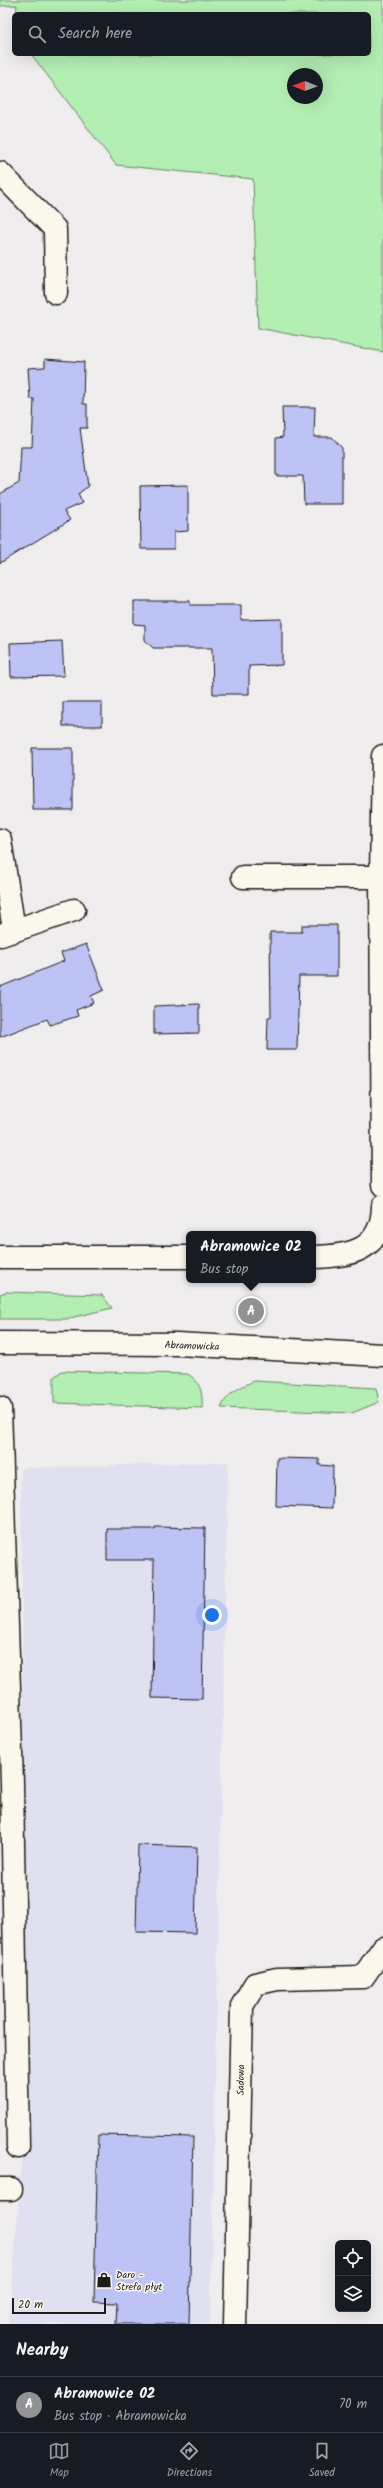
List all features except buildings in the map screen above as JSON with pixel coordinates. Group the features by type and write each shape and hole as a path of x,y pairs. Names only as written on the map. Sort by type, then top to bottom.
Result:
{"street":[{"path":"0,173 55,229 56,293"},
{"path":"383,756 381,877 383,1186"},
{"path":"0,840 7,933 74,910"},
{"path":"243,877 381,877"},
{"path":"316,1257 348,1254 362,1249 372,1241 380,1228 383,1206"},
{"path":"0,1257 186,1257"},
{"name":"Abramowicka","path":"0,1343 192,1344 383,1355"},
{"path":"0,1408 12,1790 18,2147"},
{"name":"Sadowa","path":"235,2324 242,2006 255,1984 277,1979 363,1977 383,1948"}],"shaded area":[{"path":"228,1462 210,2324 9,2324 26,2111 21,1468"}],"green space":[{"path":"0,0 383,0 383,352 258,328 253,179 116,165 33,56 371,56 371,12 16,12 17,5 0,6"},
{"path":"6,1292 102,1295 112,1308 66,1319 0,1319 0,1294"},
{"path":"62,1371 187,1374 195,1380 200,1388 202,1408 54,1403 54,1377"},
{"path":"254,1381 376,1388 379,1402 352,1413 221,1408 230,1394"}],"place":[{"name":"Abramowice 02","path":"251,1311"},
{"name":"Daro - Strefa płyt","path":"104,2280"}]}
